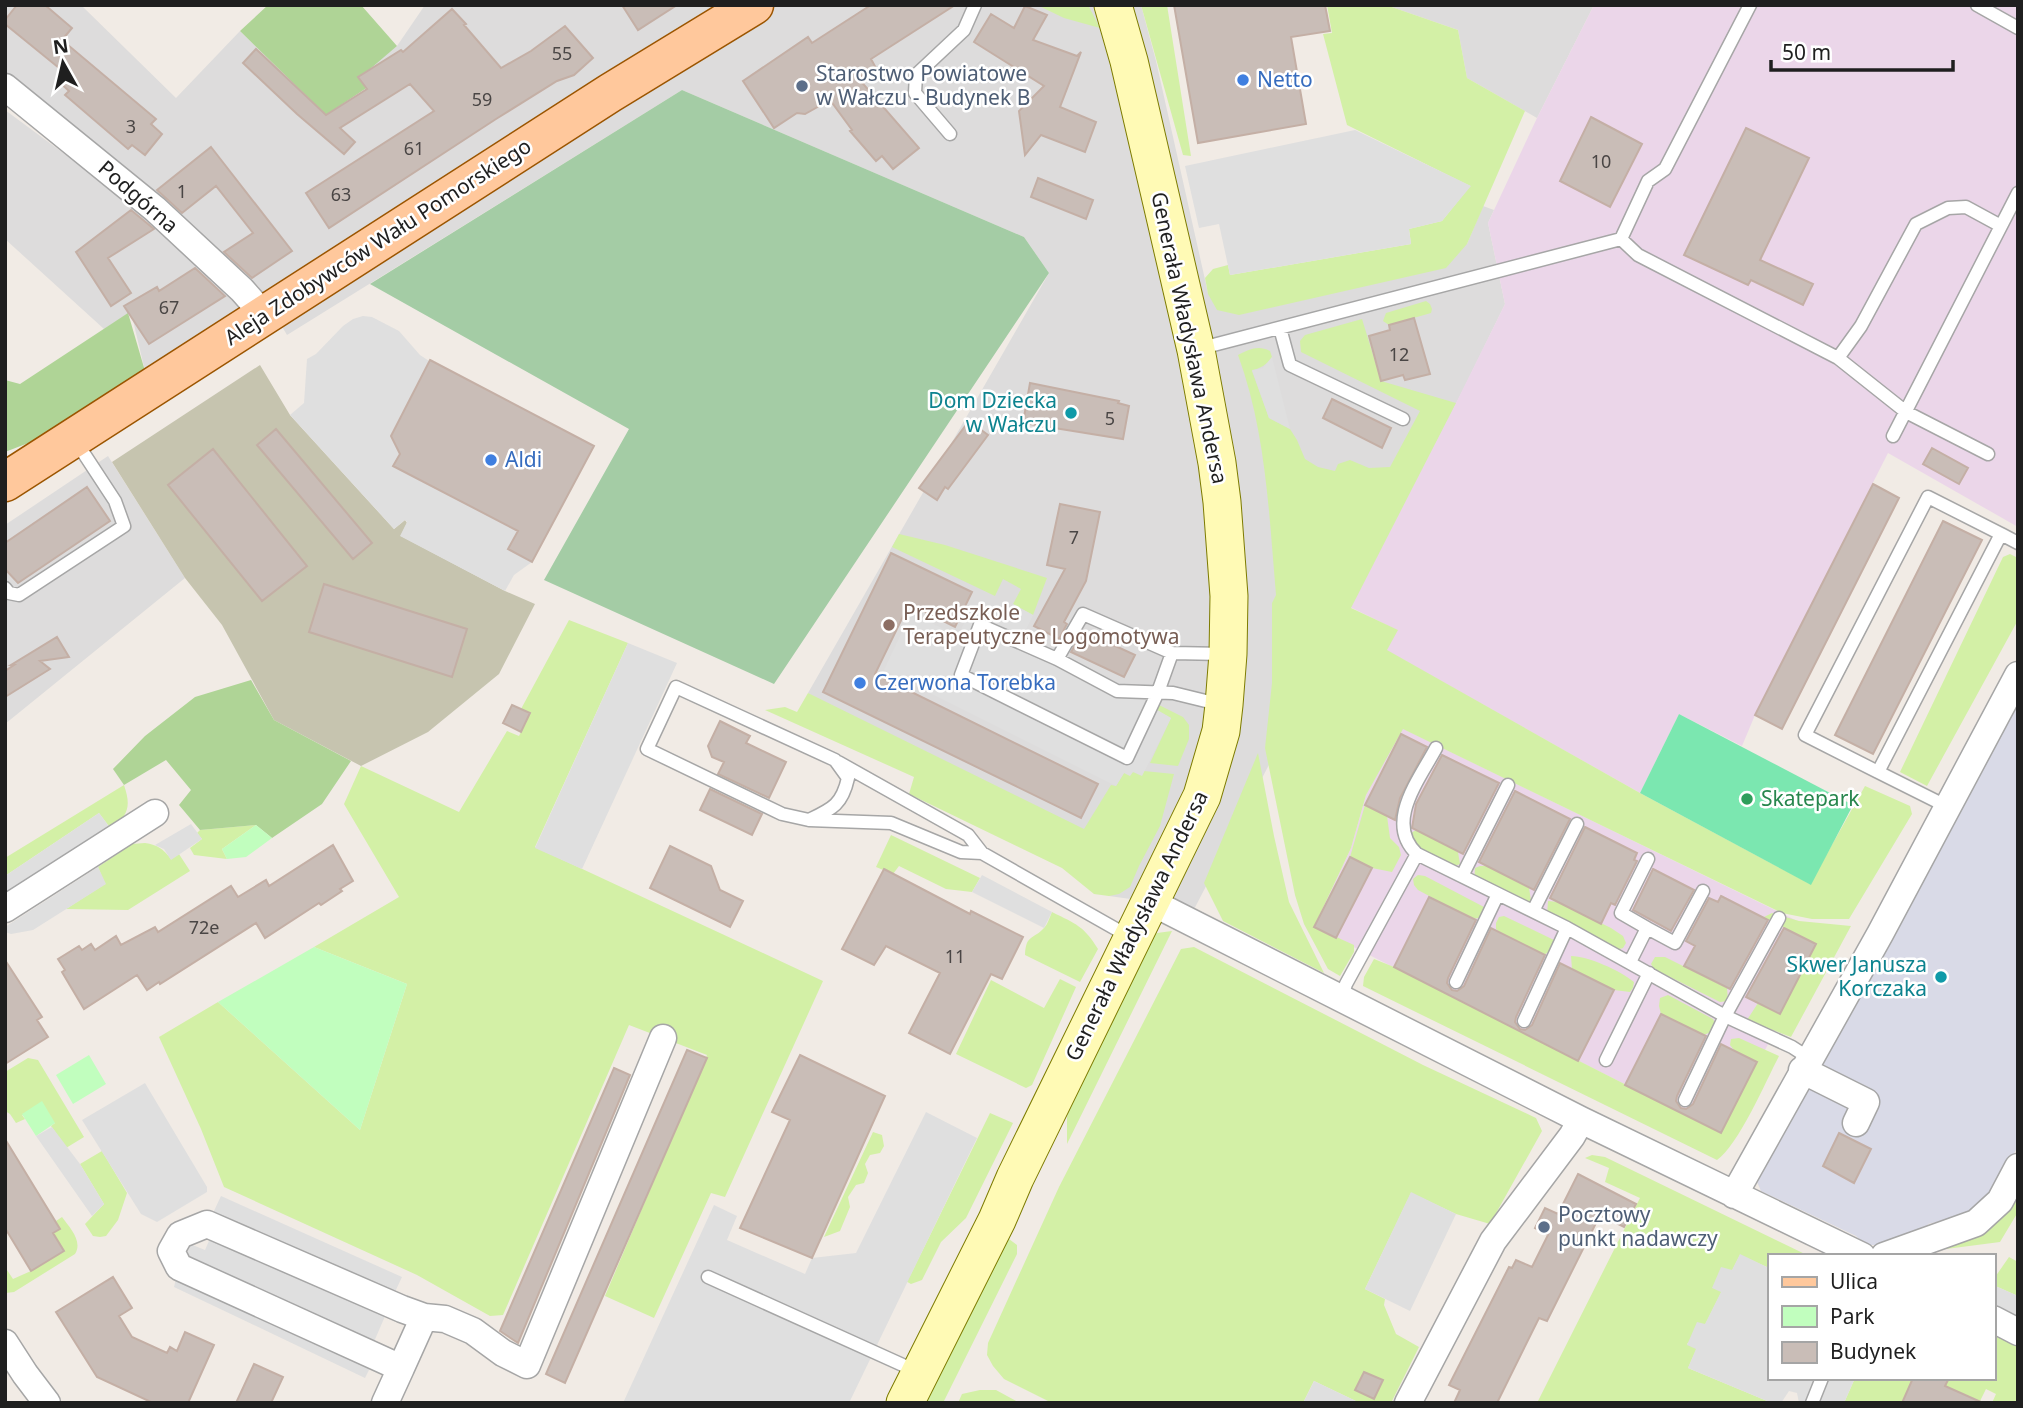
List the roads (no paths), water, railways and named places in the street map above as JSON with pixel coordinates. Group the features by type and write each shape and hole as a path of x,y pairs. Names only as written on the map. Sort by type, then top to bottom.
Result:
{"main road":[{"name":"Aleja Zdobywców Wału Pomorskiego","path":"5,482 610,93 754,5"},
{"name":"Generała Władysława Andersa","path":"912,1388 997,1220 1202,796 1221,731 1228,654 1229,596 1223,502 1196,350 1113,5"}],"street":[{"name":"Podgórna","path":"5,87 155,209 242,290 264,316"},
{"path":"1734,1195 1880,934 2018,675"},
{"path":"5,909 155,813"},
{"path":"1152,902 1581,1120 1858,1254"},
{"path":"401,1368 178,1267 171,1251 180,1235 207,1224 424,1317 445,1319 473,1331 503,1353 527,1365 663,1038"},
{"path":"1806,1064 1866,1102 1856,1123"},
{"path":"1408,1403 1493,1241 1572,1136 1581,1120"},
{"path":"1890,1254 1976,1223 2000,1201 2018,1167"},
{"path":"385,1403 424,1317"},
{"path":"1995,1321 2018,1332"},
{"path":"5,1343 47,1403"}],"lane":[{"path":"950,134 915,93 916,75 964,30 975,5"},
{"path":"1621,239 1648,181 1665,169 1750,5"},
{"path":"1977,5 2018,28"},
{"path":"1893,436 2018,193"},
{"path":"1838,358 1861,326 1916,224 1948,208 1966,207 2001,226"},
{"path":"1196,350 1621,239"},
{"path":"1621,239 1638,255 1838,358 1906,412 1988,454"},
{"path":"1280,328 1290,365 1403,419"},
{"path":"5,588 9,593 19,594 124,526 115,500 73,438"},
{"path":"1948,807 1805,735 1928,497 2018,543"},
{"path":"1878,772 2001,534"},
{"path":"1058,659 1083,614 1172,653 1228,654"},
{"path":"1172,653 1158,692 1127,758 961,675 980,625 1058,659 1117,691 1158,692 1172,693 1224,705"},
{"path":"982,853 961,852 891,823 809,820 782,814 647,749 676,687 835,760 968,835 982,853 1112,929 1133,938"},
{"path":"1436,748 1403,811 1403,834 1417,854 1567,928 1725,1016 1792,1047 1806,1064"},
{"path":"809,820 830,810 845,791 848,778 835,760"},
{"path":"1462,876 1508,785"},
{"path":"1533,911 1577,824"},
{"path":"1340,999 1417,854"},
{"path":"1648,859 1621,913 1675,943 1703,891"},
{"path":"1456,982 1498,894"},
{"path":"1685,1100 1725,1016 1779,918"},
{"path":"1524,1021 1567,928"},
{"path":"1630,962 1647,928"},
{"path":"1606,1060 1650,973"},
{"path":"709,1277 912,1388"},
{"path":"1812,1403 1821,1380"}],"place":[{"name":"Netto","path":"1243,80"},
{"name":"Starostwo Powiatowe w Wałczu - Budynek B","path":"802,86"},
{"name":"Dom Dziecka w Wałczu","path":"1071,413"},
{"name":"Aldi","path":"491,460"},
{"name":"Przedszkole Terapeutyczne Logomotywa","path":"889,625"},
{"name":"Czerwona Torebka","path":"860,683"},
{"name":"Skatepark","path":"1747,799"},
{"name":"Skwer Janusza Korczaka","path":"1941,977"},
{"name":"Pocztowy punkt nadawczy","path":"1544,1227"}]}
